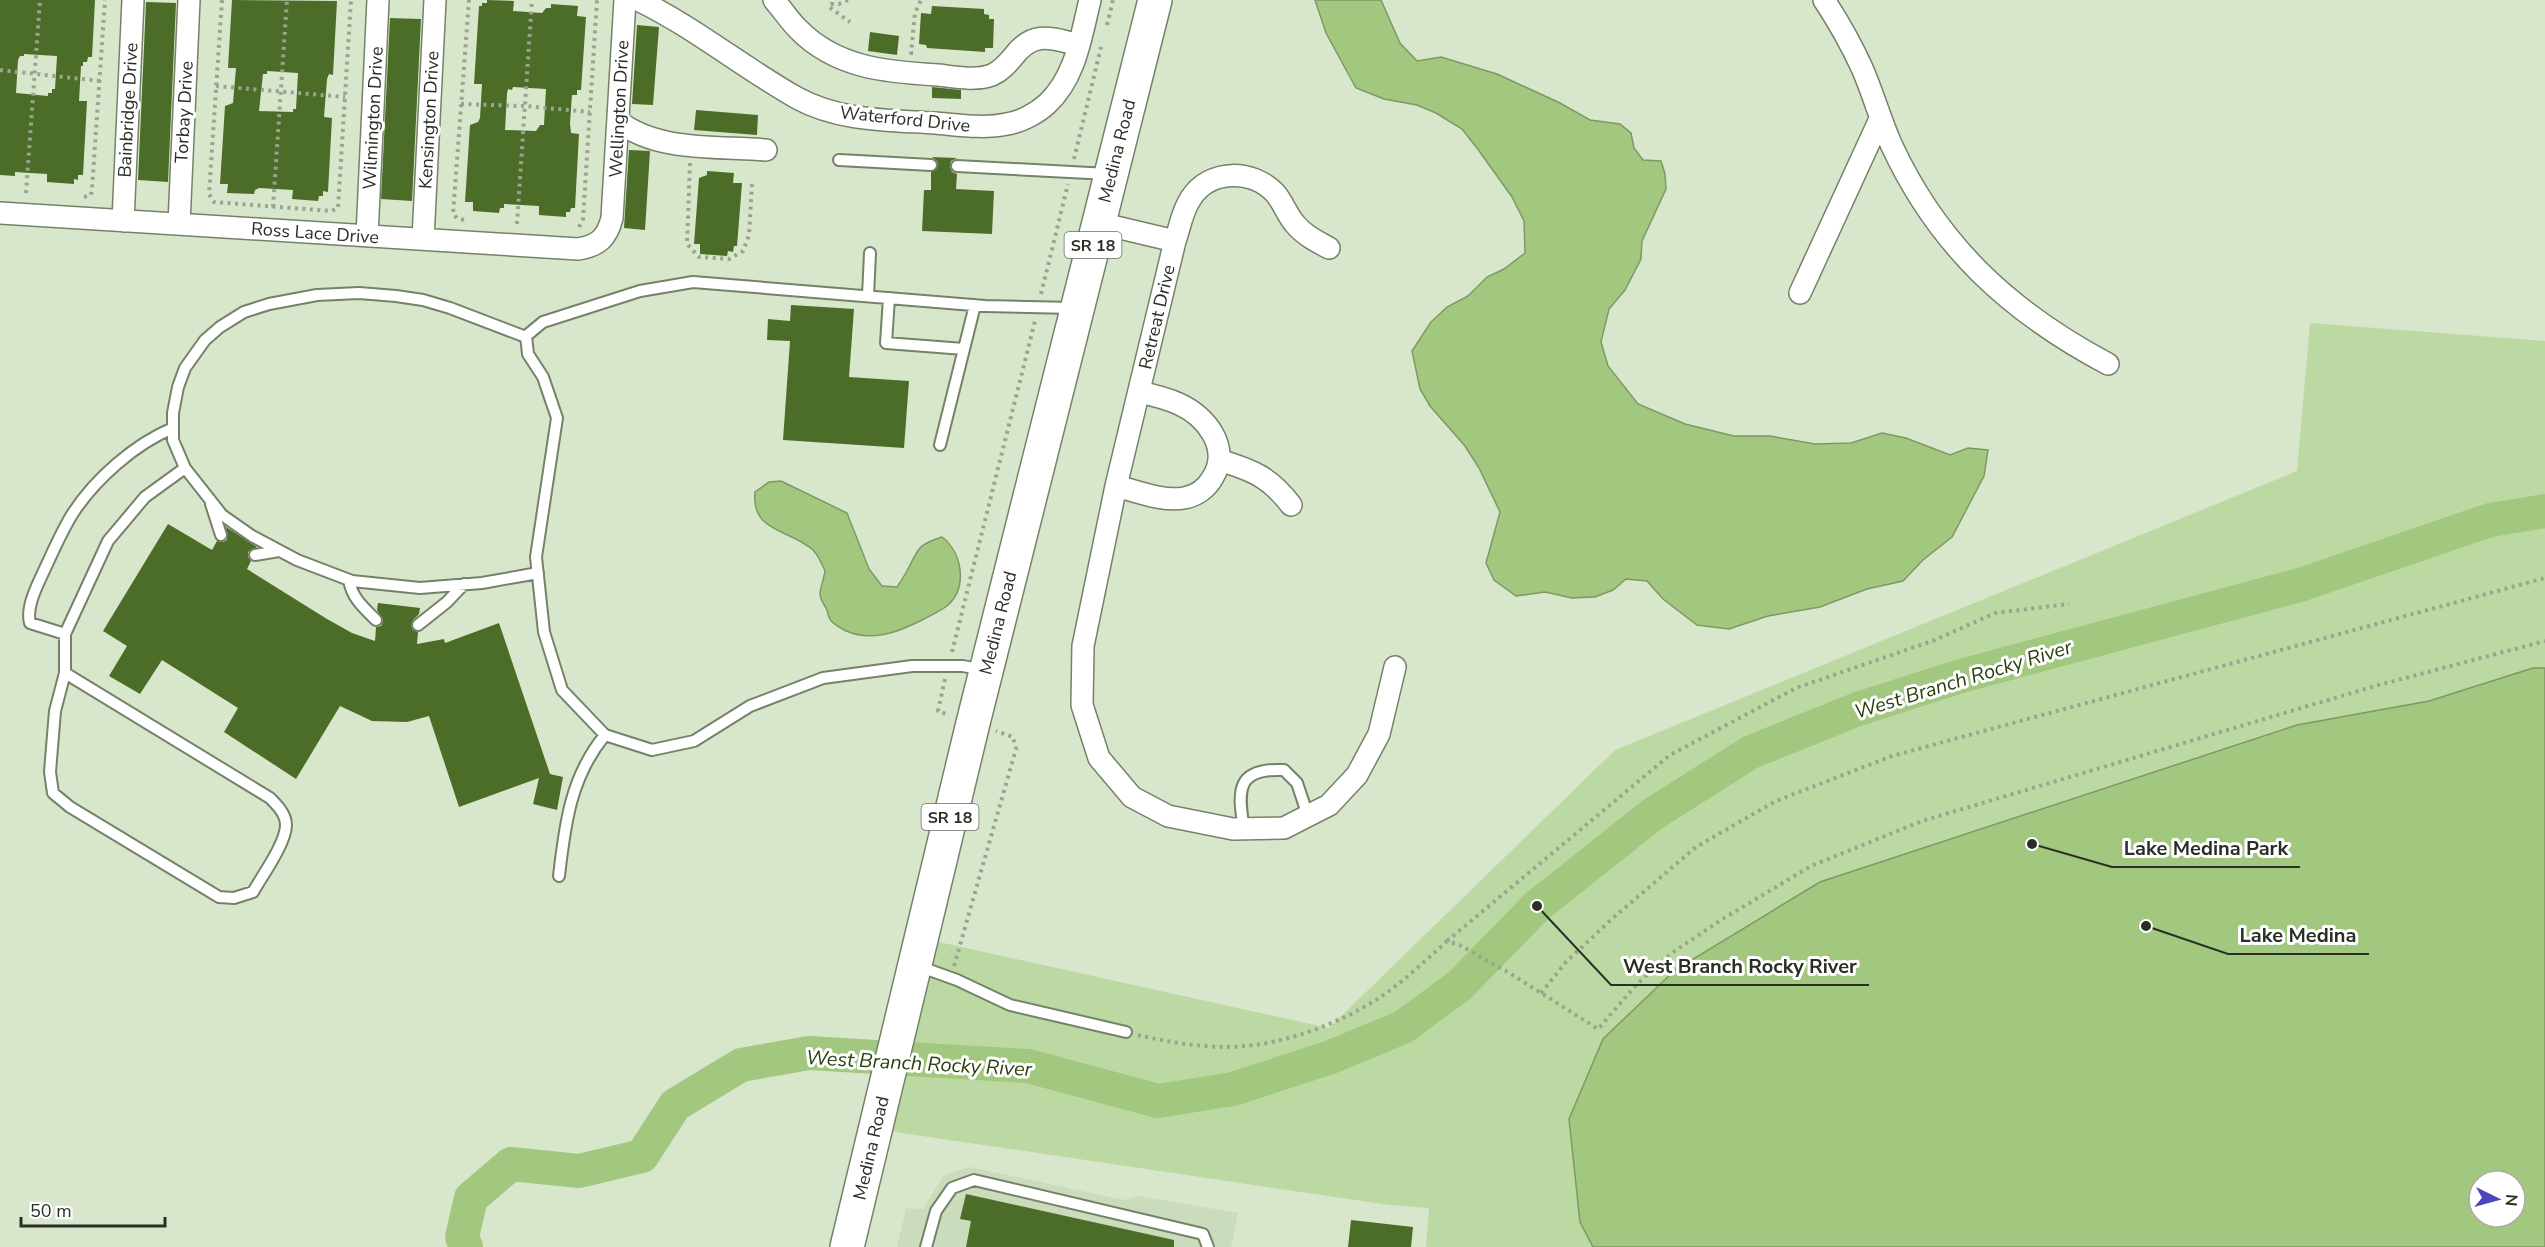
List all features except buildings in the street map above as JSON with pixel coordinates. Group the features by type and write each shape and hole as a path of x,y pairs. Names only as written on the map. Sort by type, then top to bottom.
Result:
{"highway":[{"name":"Medina Road","path":"847,1247 986,671 1155,0"}],"street":[{"name":"Bainbridge Drive","path":"123,221 133,0"},
{"name":"Torbay Drive","path":"179,224 189,0"},
{"name":"Wilmington Drive","path":"367,236 378,0"},
{"name":"Kensington Drive","path":"423,239 435,0"},
{"name":"Wellington Drive","path":"612,218 625,0"},
{"name":"Waterford Drive","path":"638,0 667,14 798,99 829,112 856,118 987,127 1010,124 1038,110 1061,89 1071,70 1090,0"},
{"path":"774,0 798,29 817,46 858,66 893,73 980,78 994,74 1006,66 1021,46 1031,40 1044,38 1079,45"},
{"path":"1824,0 1840,24 1862,68 1880,119 1908,178 1933,218 1961,254 2029,317 2067,343 2108,364"},
{"path":"1800,293 1880,119"},
{"path":"618,121 643,136 664,143 766,150"},
{"name":"Retreat Drive","path":"1244,829 1233,829 1168,816 1132,797 1099,758 1082,705 1083,646 1116,486 1175,241 1191,197 1208,182 1230,175 1247,176 1263,183 1276,194 1295,224 1311,238 1329,248"},
{"name":"Ross Lace Drive","path":"0,213 578,249 591,247 602,241 609,230 612,218"},
{"name":"Retreat Drive","path":"1098,224 1175,241"},
{"name":"Retreat Drive","path":"1139,392 1181,404 1198,416 1213,432 1218,446 1219,460"},
{"path":"1116,486 1169,498 1184,498 1198,493 1209,484 1216,473 1219,460 1263,476 1279,488 1291,505"},
{"path":"1244,829 1284,828 1329,805 1357,775 1379,734 1395,667"}],"lane":[{"path":"839,160 932,165"},
{"path":"957,166 1111,174"},
{"path":"868,296 870,253"},
{"path":"526,337 543,322 640,291 693,282 975,305 1078,308"},
{"path":"526,337 450,308 423,300 396,296 359,293 317,295 269,304 244,312 220,327 205,340 185,368 178,387 173,440 185,468 222,515 252,536 279,550 349,580 420,588 538,573"},
{"path":"889,298 886,343 964,349"},
{"path":"940,445 975,305"},
{"path":"526,337 528,354 543,377 557,418 536,557 544,632 562,690 605,735 652,750 694,741 750,706 823,678 912,666 963,666 986,671"},
{"path":"65,634 35,626 30,623 28,616 37,587 57,542 74,512 120,461 151,437 173,428"},
{"path":"65,673 270,798 281,809 286,825 282,840 253,892 234,898 219,897 70,807 53,793 50,772 56,711 65,673 65,634 108,541 145,497 185,468"},
{"path":"211,501 221,534"},
{"path":"255,555 279,550"},
{"path":"349,580 351,591 359,603 376,620"},
{"path":"418,625 447,602 464,584"},
{"path":"559,876 572,794 588,755 605,735"},
{"path":"1244,829 1238,798 1245,780 1262,769 1284,770 1298,783 1308,816"},
{"path":"914,964 1010,1005 1126,1032"},
{"path":"926,1247 936,1211 952,1188 974,1180 1203,1234 1208,1247"}],"path":[{"path":"26,193 40,0"},
{"path":"81,198 91,195 92,189 105,0"},
{"path":"222,0 209,194 211,198 214,202 331,211 338,208 351,0"},
{"path":"273,207 286,0"},
{"path":"469,0 453,214 461,220 472,221"},
{"path":"517,224 532,0"},
{"path":"572,228 583,223 597,0"},
{"path":"848,0 840,4 829,2 829,7 850,22"},
{"path":"921,0 915,13 911,53 922,54"},
{"path":"0,70 100,81"},
{"path":"216,86 345,97"},
{"path":"461,104 525,106 590,112"},
{"path":"690,144 686,237 687,244 694,253 706,259 729,259 743,251 749,235 752,183"},
{"path":"18,192 37,194"},
{"path":"506,223 528,225"},
{"path":"1540,993 1566,962 1605,925 1696,847 1776,801 1892,756 2545,578"},
{"path":"1126,1032 1182,1043 1230,1047 1276,1040 1309,1031 1354,1014 1382,996 1661,762 1681,749 1796,688 1935,640 1995,613 2069,604"},
{"path":"1446,942 1458,944 1511,974 1598,1029 1637,984 1672,953 1721,920 1811,866 1922,821 2375,686 2545,641"},
{"path":"941,700 938,711 946,714"},
{"path":"951,978 1016,749 1013,737"}],"shaded area":[{"path":"1315,0 1381,0 1400,43 1417,61 1441,57 1497,74 1560,103 1590,120 1620,124 1631,133 1634,148 1643,160 1661,161 1666,189 1642,241 1641,259 1625,290 1609,309 1601,342 1608,366 1638,404 1685,424 1734,436 1770,436 1815,444 1851,443 1882,433 1906,438 1950,455 1968,448 1988,450 1984,476 1952,537 1923,560 1903,581 1867,589 1820,607 1768,616 1729,629 1697,625 1663,599 1647,581 1626,579 1613,590 1595,597 1572,598 1545,592 1516,596 1494,580 1486,563 1500,512 1479,468 1465,446 1430,406 1420,389 1412,351 1431,322 1447,307 1468,296 1487,277 1504,269 1525,253 1524,221 1512,197 1462,129 1436,113 1417,105 1384,99 1356,88 1326,33"},
{"path":"2310,323 2545,341 2545,1247 1426,1247 1429,1208 1389,1205 875,1129 921,938 1329,1028 1615,750 2297,471"},
{"path":"781,481 847,513 869,569 882,586 897,587 920,548 942,537 954,551 960,570 960,580 954,598 936,613 895,632 864,636 836,625 829,618 821,598 825,571 817,554 804,543 766,523 759,515 755,505 755,492 769,482"},
{"path":"2533,668 2545,668 2545,1247 1593,1247 1580,1222 1569,1119 1603,1039 1675,970 1820,882 2297,725 2429,701"},
{"path":"970,1167 1124,1200 1139,1196 1238,1213 1231,1247 897,1247 906,1208 923,1209 944,1175"}],"waterway":[{"name":"West Branch Rocky River","path":"466,1247 462,1237 471,1198 511,1164 579,1171 642,1156 675,1105 741,1065 809,1053 1028,1066 1158,1101 1233,1089 1331,1057 1403,1027 1459,986 1537,906 1653,814 1751,752 1858,709 1961,676 2303,584 2490,520 2545,511"}],"place":[{"name":"Lake Medina Park","path":"2032,844"},
{"name":"West Branch Rocky River","path":"1537,906"},
{"name":"Lake Medina","path":"2146,926"}]}
